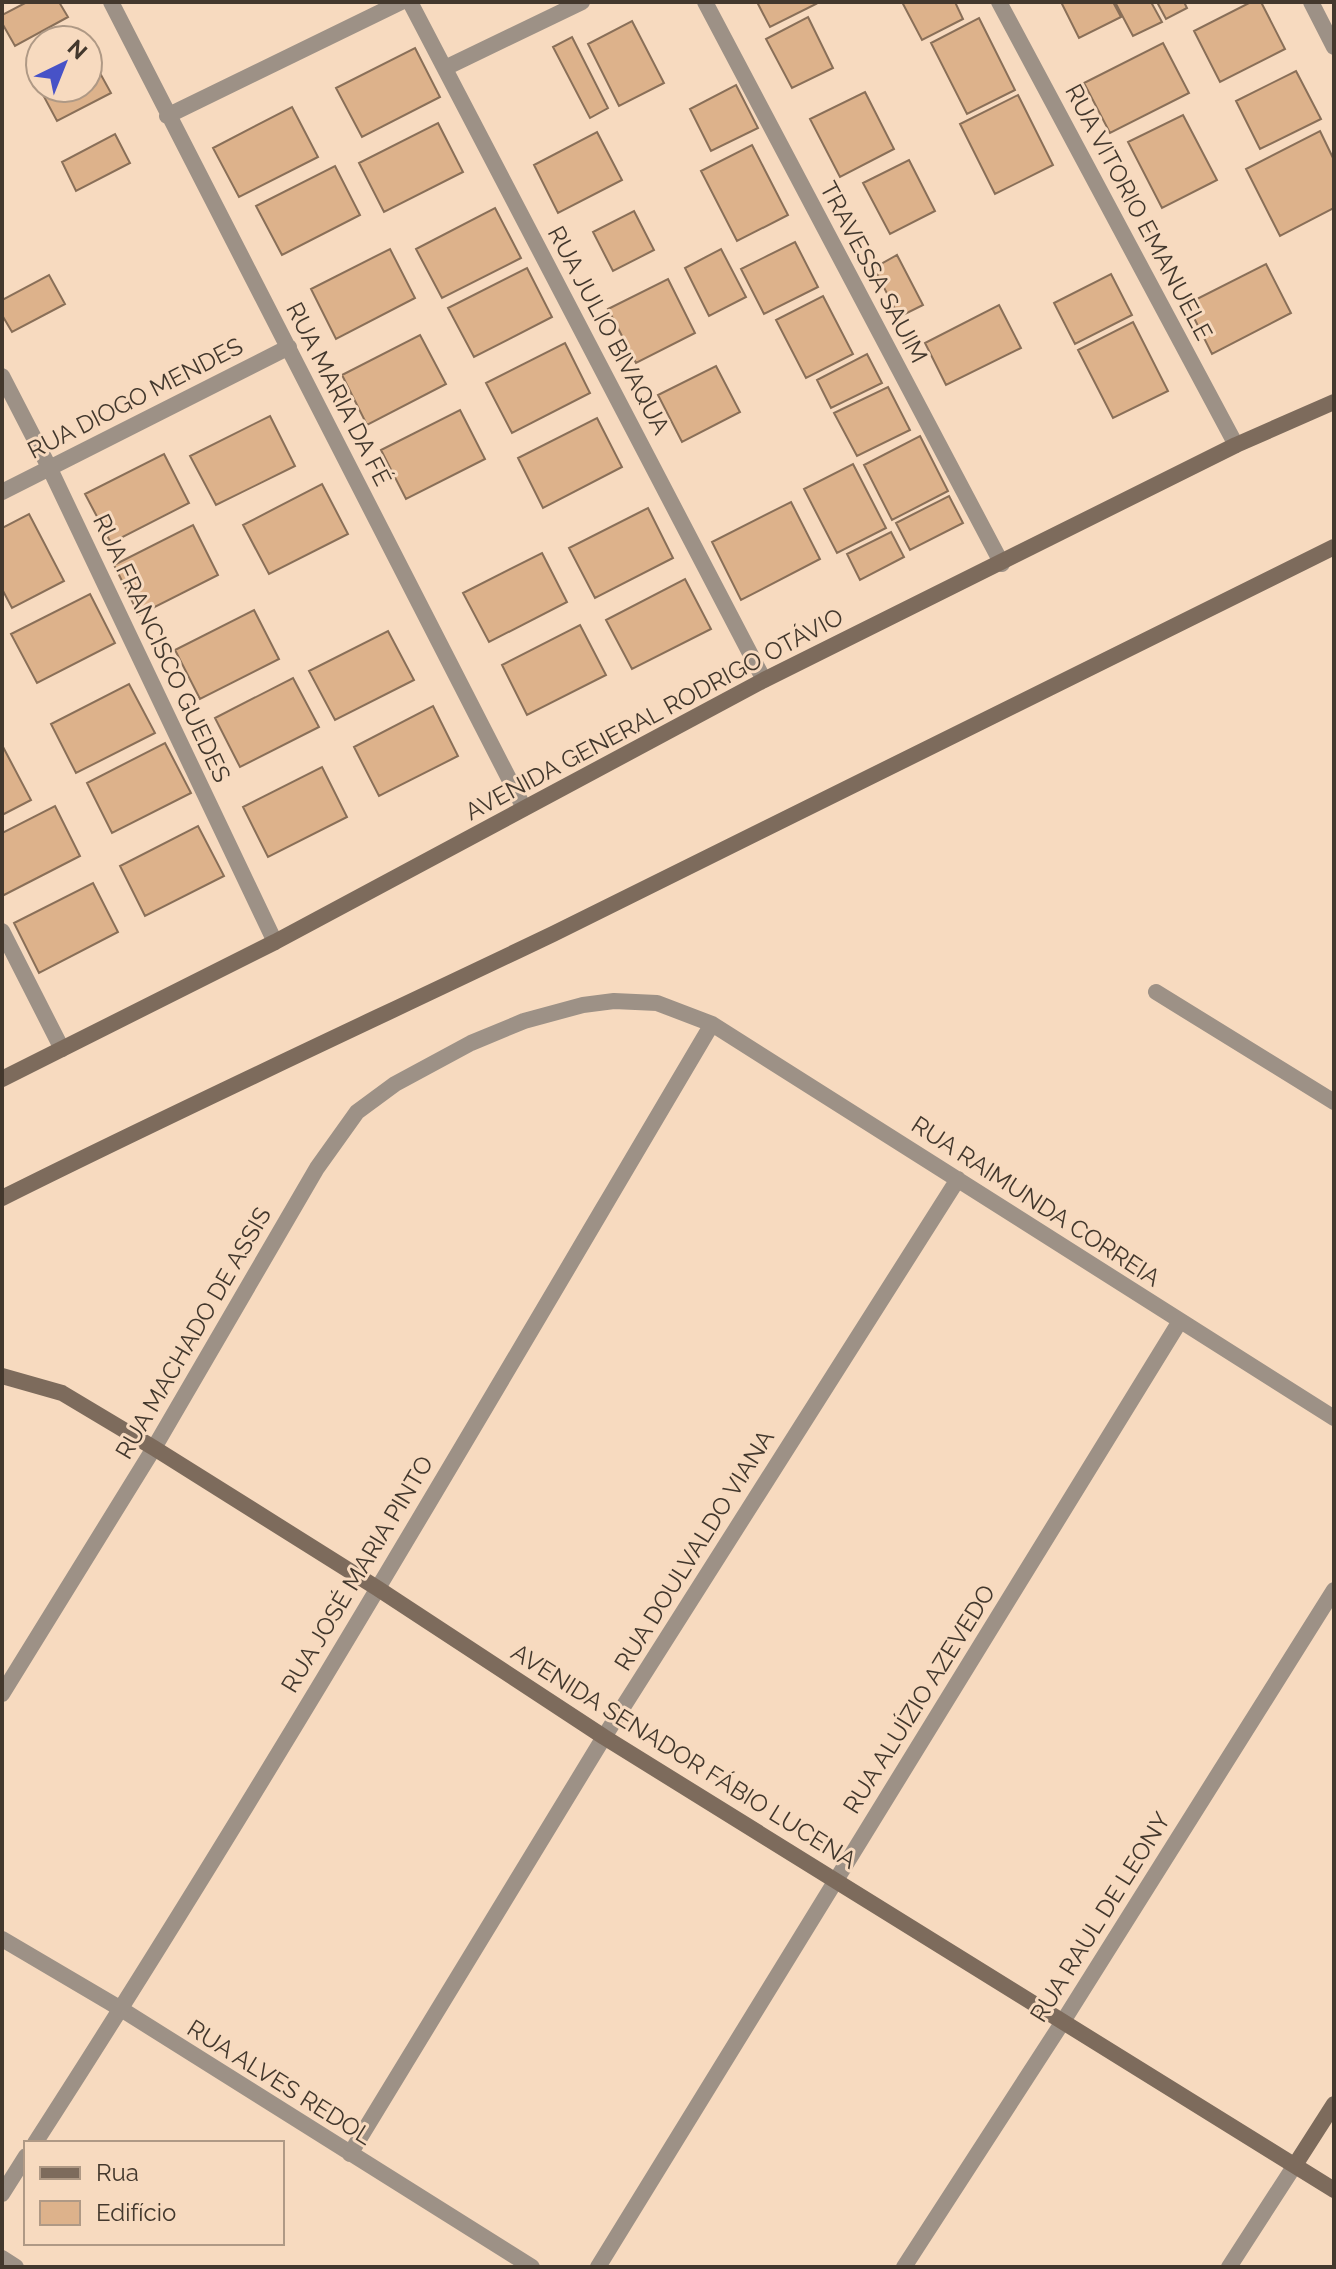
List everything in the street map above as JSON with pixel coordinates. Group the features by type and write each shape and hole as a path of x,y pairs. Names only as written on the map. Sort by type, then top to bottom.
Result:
{"main road":[{"name":"AVENIDA GENERAL RODRIGO OTÁVIO","path":"2,1079 275,942 764,680 1236,445 1334,402"},
{"path":"2,1198 593,914 1334,547"},
{"name":"AVENIDA SENADOR FÁBIO LUCENA","path":"2,1376 62,1393 154,1448 377,1588 604,1737 1334,2190"},
{"path":"1295,2165 1334,2104"}],"street":[{"name":"RUA MARIA DA FÉ","path":"111,2 524,808"},
{"path":"167,116 401,2"},
{"name":"RUA JULIO BIVAQUA","path":"410,2 764,680"},
{"path":"445,68 582,2"},
{"name":"TRAVESSA SAUIM","path":"705,2 1002,564"},
{"name":"RUA VITORIO EMANUELE","path":"999,2 1236,445"},
{"path":"1311,2 1334,47"},
{"name":"RUA DIOGO MENDES","path":"2,492 289,347"},
{"name":"RUA FRANCISCO GUEDES","path":"2,376 50,469 275,942"},
{"path":"2,931 62,1049"},
{"path":"1156,992 1334,1102"},
{"name":"RUA RAIMUNDA CORREIA","path":"583,1005 614,1001 657,1003 712,1024 1334,1418"},
{"name":"RUA MACHADO DE ASSIS","path":"2,1694 154,1448 317,1168 357,1112 395,1084 471,1043 524,1021 583,1005"},
{"name":"RUA JOSÉ MARIA PINTO","path":"36,2141 121,2009 377,1588 712,1024"},
{"name":"RUA DOULVALDO VIANA","path":"350,2154 604,1737 958,1179"},
{"name":"RUA ALUÍZIO AZEVEDO","path":"598,2267 1180,1321"},
{"name":"RUA RAUL DE LEONY","path":"904,2267 1062,2023 1334,1590"},
{"name":"RUA ALVES REDOL","path":"2,1939 121,2009 532,2267"},
{"path":"2,2194 24,2159"},
{"path":"1229,2267 1295,2165"},
{"path":"2,2258 16,2267"}],"building":[{"path":"27,2 59,2 68,17 55,24 24,24 24,41 15,46 2,23 2,15"},
{"path":"757,2 814,2 816,4 770,27"},
{"path":"902,2 955,2 963,19 922,40"},
{"path":"1061,2 1113,2 1121,17 1079,38"},
{"path":"1115,2 1151,2 1162,22 1133,36"},
{"path":"1157,2 1184,2 1187,8 1166,19"},
{"path":"1251,2 1261,2 1285,49 1220,82 1194,31"},
{"path":"808,17 833,68 792,88 766,39"},
{"path":"979,18 1015,90 967,114 931,43"},
{"path":"632,21 664,83 619,106 588,44"},
{"path":"572,37 608,108 590,118 553,47"},
{"path":"1163,43 1189,93 1110,133 1084,83"},
{"path":"415,48 440,97 362,137 336,88"},
{"path":"1296,71 1321,119 1260,149 1236,101"},
{"path":"104,80 111,93 104,97"},
{"path":"736,85 758,128 711,151 690,109"},
{"path":"865,92 894,149 840,177 810,119"},
{"path":"1018,95 1053,165 995,194 960,124"},
{"path":"48,104 90,104 57,121"},
{"path":"292,107 318,157 239,197 213,148"},
{"path":"1183,115 1217,180 1162,208 1128,142"},
{"path":"438,123 463,172 384,212 359,163"},
{"path":"1320,131 1334,160 1334,208 1280,236 1246,169"},
{"path":"597,132 622,180 558,213 534,165"},
{"path":"115,134 130,163 76,191 62,162"},
{"path":"752,145 788,215 737,241 701,171"},
{"path":"909,160 935,211 890,234 863,183"},
{"path":"335,166 360,215 282,255 256,206"},
{"path":"495,208 521,258 442,298 416,249"},
{"path":"634,211 654,250 613,271 593,232"},
{"path":"795,242 818,287 764,314 741,269"},
{"path":"390,249 415,298 336,339 311,289"},
{"path":"721,249 746,297 709,316 685,268"},
{"path":"897,255 923,305 899,317 874,268"},
{"path":"1266,264 1291,313 1212,354 1187,304"},
{"path":"527,268 552,317 474,357 448,308"},
{"path":"1111,274 1132,315 1075,344 1054,303"},
{"path":"49,275 65,304 12,332 2,315 2,300"},
{"path":"668,279 695,333 636,363 608,309"},
{"path":"823,296 853,354 806,378 776,320"},
{"path":"999,305 1021,348 946,385 925,343"},
{"path":"1133,322 1168,391 1113,418 1078,350"},
{"path":"420,335 446,384 367,425 342,375"},
{"path":"565,343 590,393 512,433 486,383"},
{"path":"867,354 882,383 831,408 817,380"},
{"path":"716,366 740,412 682,442 658,395"},
{"path":"888,387 910,430 857,456 834,413"},
{"path":"460,410 485,459 406,499 381,450"},
{"path":"270,416 295,466 216,505 190,456"},
{"path":"597,418 622,467 543,508 518,458"},
{"path":"920,436 948,491 892,520 864,465"},
{"path":"164,454 189,503 111,543 85,494"},
{"path":"853,464 886,528 837,553 804,489"},
{"path":"322,484 348,534 269,574 243,525"},
{"path":"949,496 963,523 910,550 896,523"},
{"path":"791,502 820,559 741,600 712,542"},
{"path":"648,508 673,558 595,598 569,548"},
{"path":"29,514 64,581 12,608 2,589 2,528"},
{"path":"193,525 218,575 139,615 114,565"},
{"path":"891,532 904,557 860,580 847,554"},
{"path":"542,553 567,602 489,642 463,593"},
{"path":"685,579 711,629 632,669 606,620"},
{"path":"90,594 115,643 37,683 11,634"},
{"path":"254,610 279,659 200,699 175,650"},
{"path":"580,625 606,675 527,715 502,665"},
{"path":"388,631 414,680 335,720 309,671"},
{"path":"293,678 319,727 240,767 215,718"},
{"path":"129,684 155,733 76,773 51,724"},
{"path":"433,706 458,756 379,796 354,747"},
{"path":"165,743 191,793 112,833 87,783"},
{"path":"2,745 31,800 2,815"},
{"path":"322,767 347,817 268,857 243,807"},
{"path":"55,806 80,856 2,896 2,833"},
{"path":"198,826 224,876 145,916 120,866"},
{"path":"93,883 118,932 39,973 14,923"}]}
